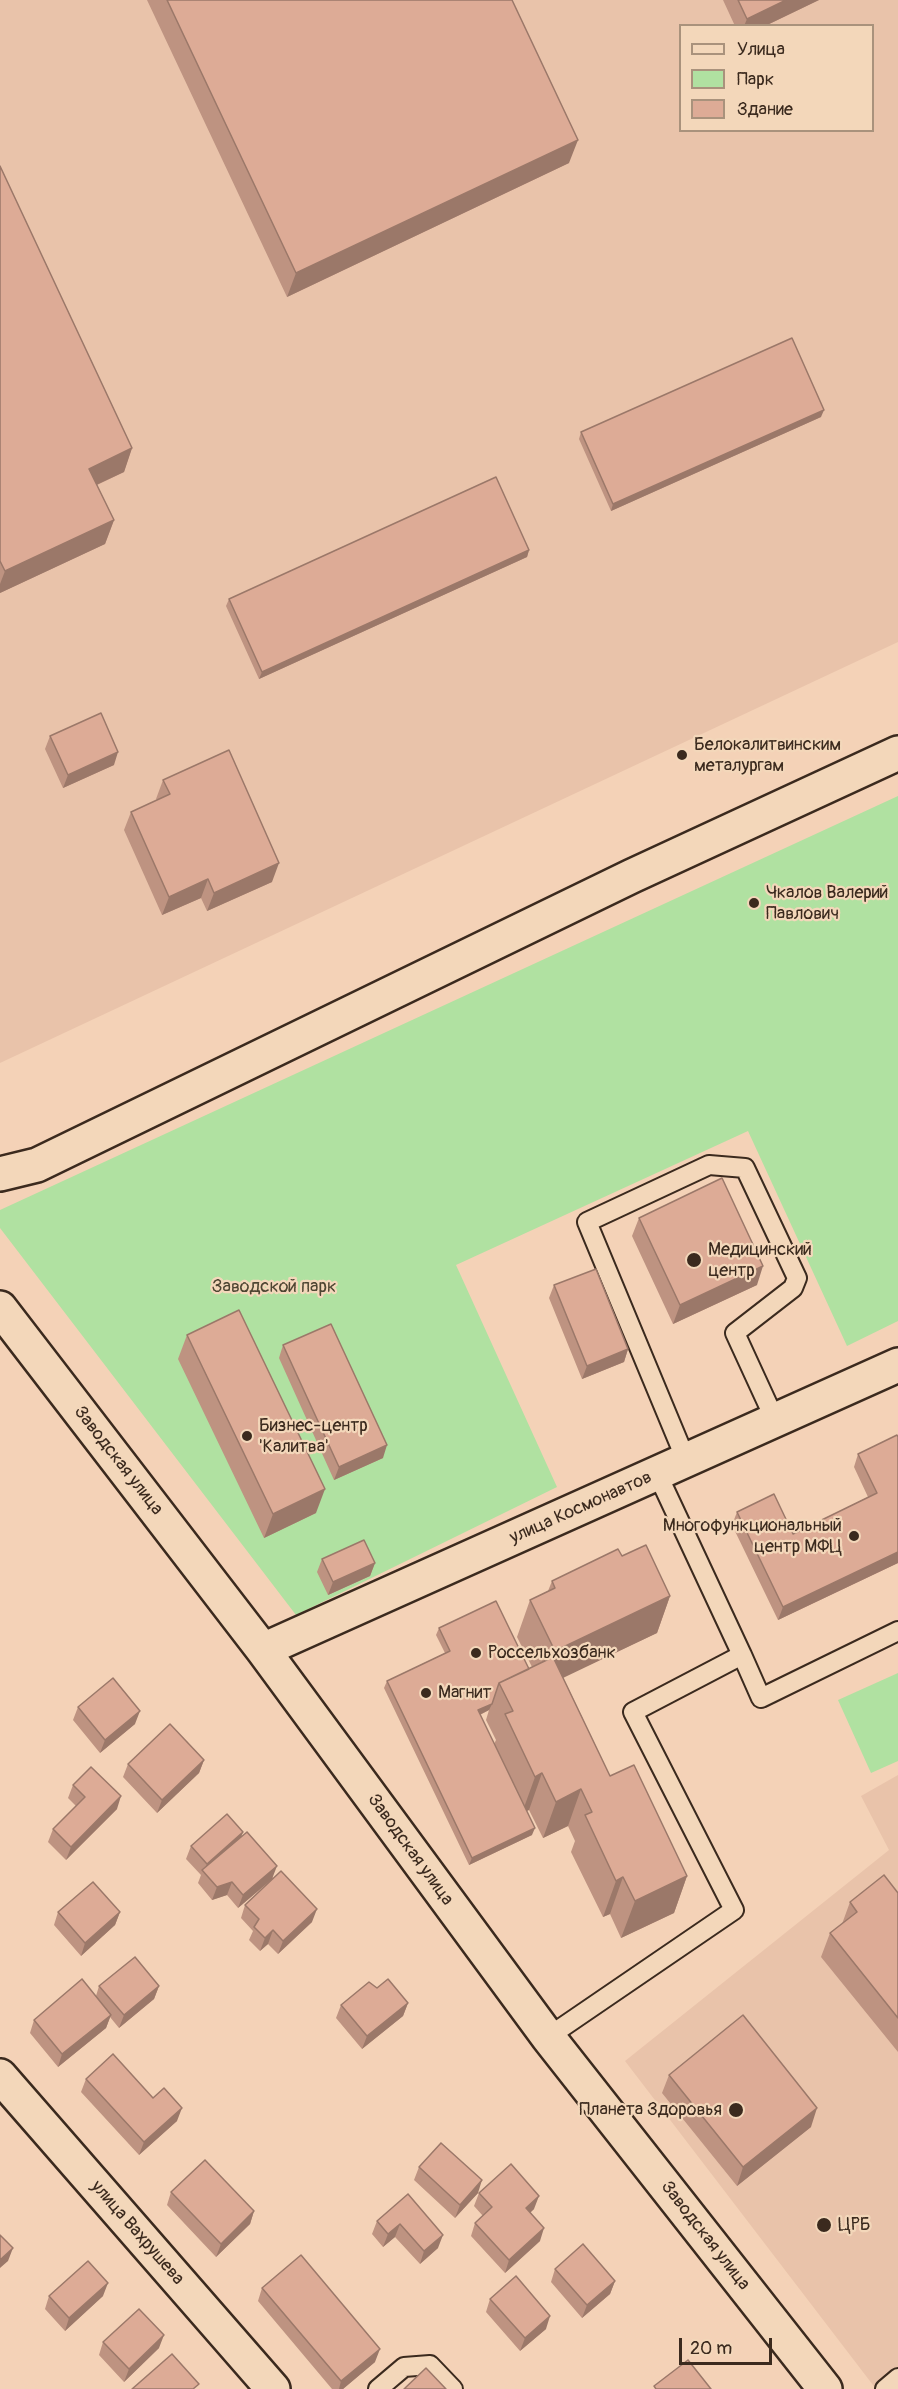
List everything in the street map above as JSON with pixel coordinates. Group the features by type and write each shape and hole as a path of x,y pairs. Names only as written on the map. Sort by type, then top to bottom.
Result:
{"street":[{"path":"0,1174 37,1165 632,876 898,753"},
{"name":"Заводская улица","path":"0,1308 263,1650 548,2037 825,2389"},
{"name":"улица Космонавтов","path":"263,1650 898,1365"},
{"name":"улица Вахрушева","path":"0,2076 273,2389"}],"lane":[{"path":"686,1460 587,1222 709,1165 745,1168 797,1278 793,1288 735,1333 775,1420"},
{"path":"657,1473 761,1698 898,1631"},
{"path":"548,2037 734,1910 633,1712 742,1655"},
{"path":"378,2389 404,2367 430,2365 453,2389"},
{"path":"885,2389 898,2378"}],"shaded area":[{"path":"0,0 898,0 898,642 0,1063"},
{"name":"ЦРБ","path":"898,1775 898,2389 876,2389 625,2061 889,1850 861,1796"}],"green space":[{"name":"Заводской парк","path":"898,796 898,1321 847,1346 748,1131 456,1265 557,1487 296,1615 0,1228 0,1210"},
{"path":"898,1673 898,1761 871,1773 838,1700"}],"building":[{"path":"167,0 512,0 578,140 296,273"},
{"path":"738,0 786,0 747,19"},
{"path":"0,166 132,448 89,469 114,520 5,571 0,561"},
{"path":"792,338 824,410 613,504 581,432"},
{"path":"496,477 529,550 262,672 229,599"},
{"path":"101,713 118,752 68,775 50,736"},
{"path":"229,750 279,863 214,893 208,879 169,897 131,812 170,794 163,780"},
{"name":"Медицинский центр","path":"722,1178 763,1266 680,1305 639,1218"},
{"path":"596,1269 628,1349 587,1366 554,1285"},
{"name":"Бизнес-центр 'Калитва'","path":"239,1310 325,1489 273,1514 187,1335"},
{"path":"331,1324 387,1445 339,1467 283,1345"},
{"name":"Многофункциональный центр МФЦ","path":"897,1435 898,1552 783,1607 737,1512 774,1494 793,1534 877,1493 858,1454"},
{"path":"364,1540 375,1563 333,1582 322,1559"},
{"path":"646,1545 670,1596 555,1651 530,1600 555,1588 552,1581 618,1549 622,1556"},
{"path":"496,1601 529,1669 499,1683 492,1704 478,1710 535,1828 472,1858 387,1681 450,1651 439,1628"},
{"path":"553,1657 610,1776 634,1765 687,1876 635,1901 623,1877 616,1881 585,1815 592,1812 581,1789 556,1802 542,1773 535,1777 505,1714 513,1711 499,1683"},
{"path":"113,1678 140,1711 105,1740 78,1707"},
{"path":"170,1724 204,1760 162,1800 128,1764"},
{"path":"91,1767 121,1796 71,1847 53,1829 85,1797 73,1785"},
{"path":"227,1814 243,1832 207,1864 191,1846"},
{"path":"247,1832 277,1866 243,1895 232,1882 217,1887 202,1870"},
{"path":"281,1871 317,1909 283,1941 273,1930 265,1938 254,1927 259,1919 245,1905"},
{"path":"884,1875 898,1893 898,2018 830,1933 857,1912 850,1902"},
{"path":"93,1882 120,1912 85,1943 58,1912"},
{"path":"135,1957 159,1986 124,2015 99,1986"},
{"path":"82,1979 111,2015 62,2054 34,2020"},
{"path":"388,1979 408,2003 367,2036 341,2005 369,1982 377,1988"},
{"name":"Планета Здоровья","path":"743,2015 817,2108 743,2167 669,2075"},
{"path":"113,2054 153,2098 164,2088 182,2108 144,2142 86,2079"},
{"path":"441,2143 482,2180 460,2205 419,2167"},
{"path":"205,2160 254,2211 221,2244 171,2192"},
{"path":"511,2164 539,2196 526,2208 544,2228 509,2260 475,2223 492,2207 479,2193"},
{"path":"408,2194 443,2235 424,2251 400,2224 388,2234 377,2221"},
{"path":"0,2235 13,2248 0,2260"},
{"path":"583,2244 615,2281 587,2305 555,2269"},
{"path":"301,2255 380,2349 341,2381 262,2288"},
{"path":"88,2261 108,2283 69,2318 49,2296"},
{"path":"516,2276 550,2316 525,2338 490,2299"},
{"path":"139,2309 164,2335 129,2369 103,2342"},
{"path":"172,2354 199,2384 193,2389 132,2389"},
{"path":"688,2360 711,2389 656,2389 654,2386"},
{"path":"426,2368 446,2389 404,2389"}],"place":[{"name":"Белокалитвинским металургам","path":"682,755"},
{"name":"Чкалов Валерий Павлович","path":"754,903"},
{"name":"Медицинский центр","path":"694,1260"},
{"name":"Бизнес-центр 'Калитва'","path":"247,1436"},
{"name":"Многофункциональный центр МФЦ","path":"854,1536"},
{"name":"Россельхозбанк","path":"476,1653"},
{"name":"Магнит","path":"426,1693"},
{"name":"Планета Здоровья","path":"736,2110"},
{"name":"ЦРБ","path":"824,2225"}]}
